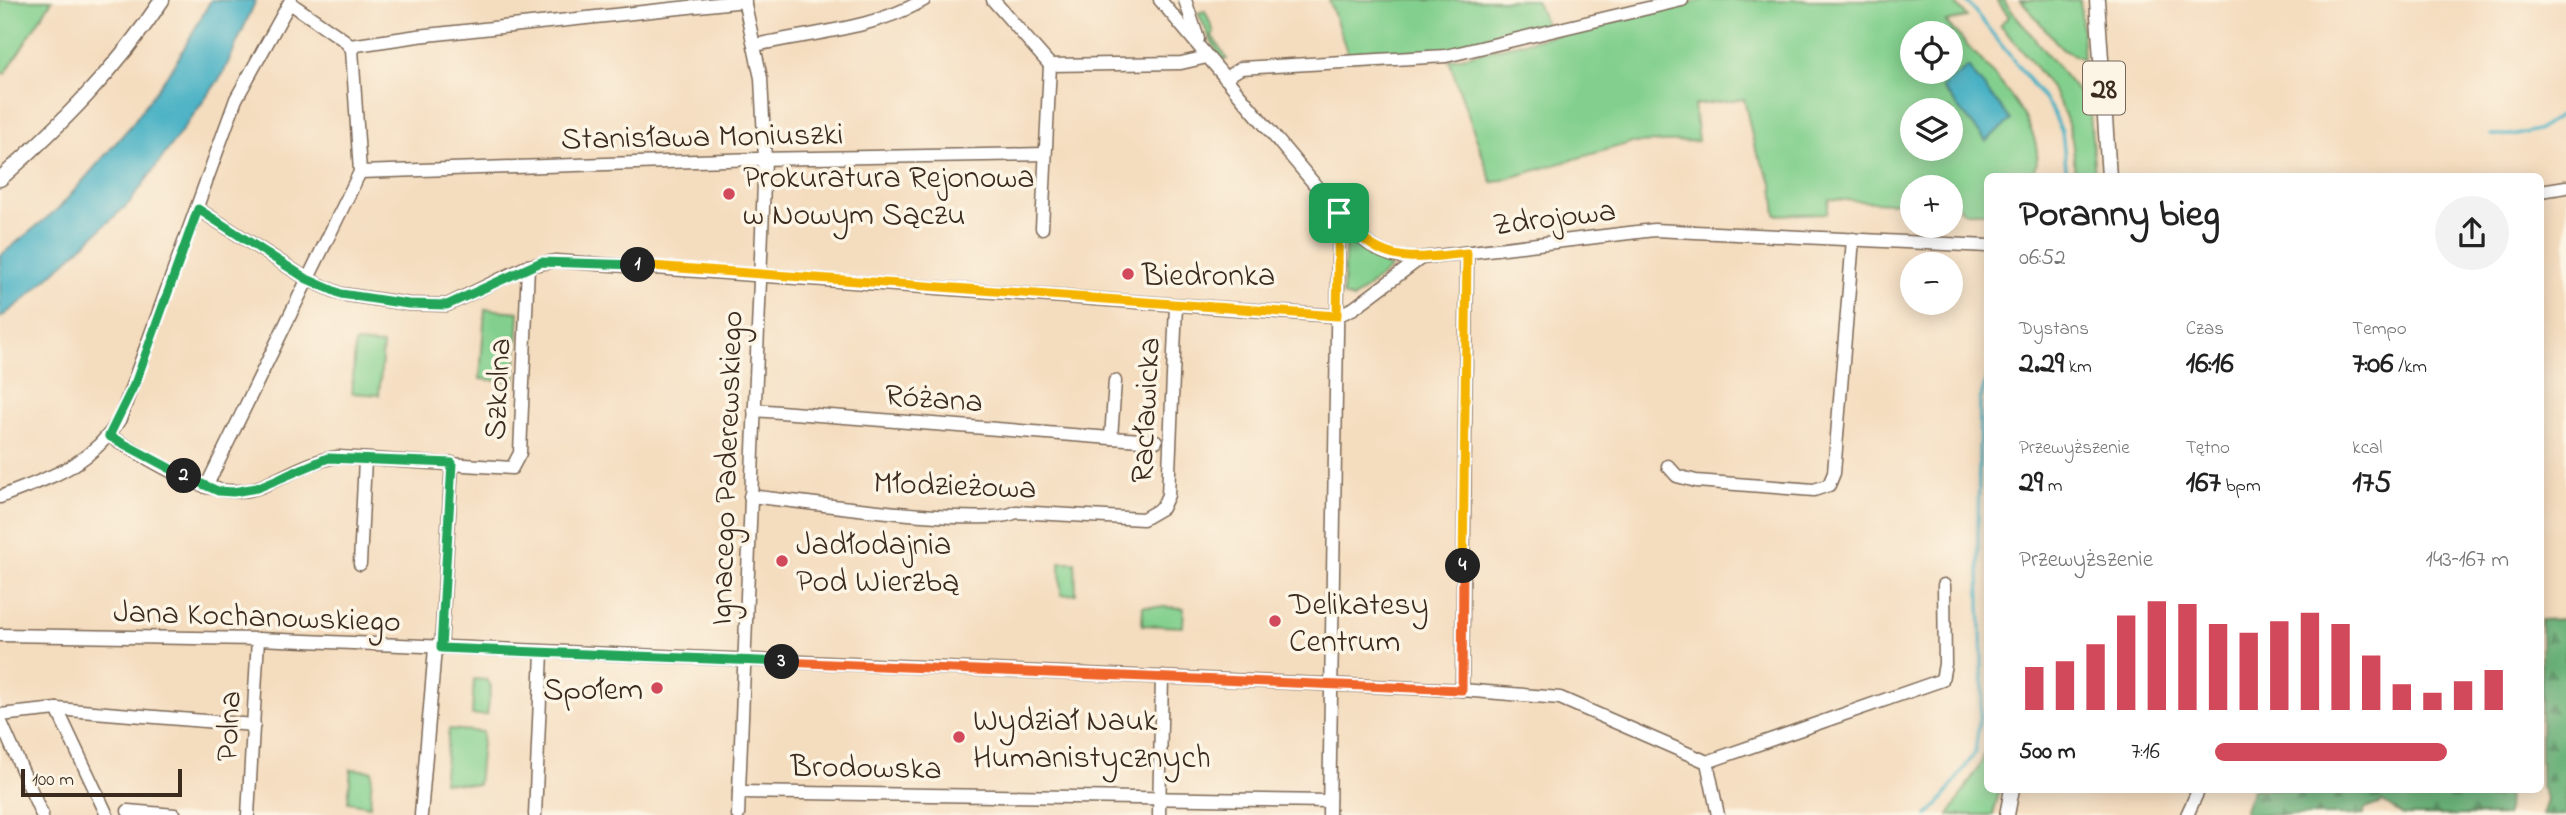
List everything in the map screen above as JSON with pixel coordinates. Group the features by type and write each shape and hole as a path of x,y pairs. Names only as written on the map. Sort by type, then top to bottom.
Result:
{"main road":[{"path":"0,179 76,108 119,59 162,0"},
{"name":"28","path":"2097,0 2109,173"},
{"path":"2007,815 2011,793"}],"street":[{"path":"755,45 865,26 902,12 924,0"},
{"path":"993,0 1050,65 1042,228"},
{"name":"Zdrojowa","path":"1160,0 1353,230 1376,250 1395,258 1421,258 1654,230 1984,246"},
{"path":"1050,65 1181,63 1207,57 1195,32 1185,0"},
{"path":"1225,78 1241,68 1446,56 1682,0"},
{"path":"0,497 79,462 98,450 109,436 136,381 236,99 290,1 350,47 418,36 744,1"},
{"name":"Ignacego Paderewskiego","path":"738,815 765,159 764,103 755,45 744,1"},
{"path":"206,487 360,172 350,47"},
{"name":"Stanisława Moniuszki","path":"360,172 765,159 1045,154"},
{"path":"2544,191 2566,187"},
{"path":"198,209 307,279 341,294 438,306 464,298 528,266 555,261 760,273 1337,316 1354,308 1421,258"},
{"path":"1329,815 1339,213"},
{"path":"1668,466 1677,476 1696,481 1814,490 1829,485 1834,473 1853,239"},
{"path":"1462,690 1467,253"},
{"name":"Szkolna","path":"109,436 206,487 225,492 247,491 321,460 365,458 512,468 519,457 528,266"},
{"name":"Racławicka","path":"1156,513 1168,495 1176,305"},
{"path":"1111,438 1115,382"},
{"name":"Różana","path":"754,410 1156,441"},
{"path":"360,564 365,458"},
{"path":"421,815 438,648 452,463"},
{"name":"Młodzieżowa","path":"750,496 959,517 1006,518 1016,512 1143,519 1156,513"},
{"path":"1718,815 1707,762 1942,680 1945,664 1944,584"},
{"name":"Jana Kochanowskiego","path":"0,635 258,639 1462,690 1560,698 1707,762"},
{"name":"Polna","path":"248,815 258,639"},
{"path":"535,815 542,652"},
{"path":"1158,815 1162,677"},
{"path":"57,709 107,815"},
{"path":"42,815 0,718 57,709 254,725"},
{"name":"Brodowska","path":"739,792 1329,801"},
{"path":"2186,815 2197,793"},
{"path":"128,811 175,815"}],"green space":[{"path":"0,0 52,0 5,74 0,71"},
{"path":"1329,0 1536,0 1546,25 1444,51 1350,60"},
{"path":"1702,0 1953,0 1967,17 1950,21 1900,21 1900,84 1963,84 1963,40 1993,73 2024,117 2034,139 2037,159 2032,173 1984,173 1984,212 1963,212 1963,175 1900,175 1900,201 1829,199 1827,213 1776,215 1773,185 1755,149 1744,99 1694,105 1698,141 1630,143 1492,183 1449,60"},
{"path":"1996,0 2003,0 2081,96 2089,101 2095,173 2074,173 2074,152 2063,111 2043,77 2000,25 2009,16"},
{"path":"2021,0 2080,0 2084,60 2062,49"},
{"path":"1205,11 1214,32 1212,36 1227,59 1221,61 1198,13"},
{"path":"1346,236 1350,236 1362,250 1391,268 1353,299 1343,295"},
{"path":"485,309 519,312 515,382 480,379"},
{"path":"355,343 383,345 379,395 352,393"},
{"path":"1060,562 1075,562 1076,594 1061,595"},
{"path":"1143,606 1184,608 1183,627 1142,625"},
{"path":"2566,619 2566,815 2542,815 2547,800 2544,793 2544,620"},
{"path":"474,679 487,680 491,686 487,715 472,715"},
{"path":"449,729 483,732 478,785 443,782"},
{"path":"1984,753 1984,793 1999,793 1993,815 1949,815"},
{"path":"351,769 372,771 370,806 348,802"},
{"path":"2251,793 2508,793 2507,815 2403,815 2383,802 2365,809 2363,815 2246,815 2244,812"}],"water":[{"path":"211,0 256,0 223,74 130,202 25,299 0,318 0,256 60,207 129,128 175,64"},
{"path":"1968,67 2011,120 1986,141 1963,113 1963,98 1950,98 1942,88 1947,84 1963,84 1963,71"}],"waterway":[{"path":"1966,0 2051,108 2062,132 2067,173"},
{"path":"2491,135 2517,135 2540,129 2566,112"},
{"path":"1927,815 1939,804 1975,753 1983,692 1978,539 1980,401 1984,388"}],"place":[{"name":"Prokuratura Rejonowa w Nowym Sączu","path":"729,194"},
{"name":"Biedronka","path":"1128,274"},
{"name":"Jadłodajnia Pod Wierzbą","path":"782,561"},
{"name":"Delikatesy Centrum","path":"1275,621"},
{"name":"Społem","path":"657,688"},
{"name":"Wydział Nauk Humanistycznych","path":"959,737"}],"route":[{"path":"198,209 307,279 341,294 429,306 447,305 528,266 555,261 821,277 946,289 1337,316 1339,213 1366,244 1395,258 1467,253 1462,690 441,648 452,463 328,458 247,491 218,491 109,436 120,419 136,381 198,209"}]}
